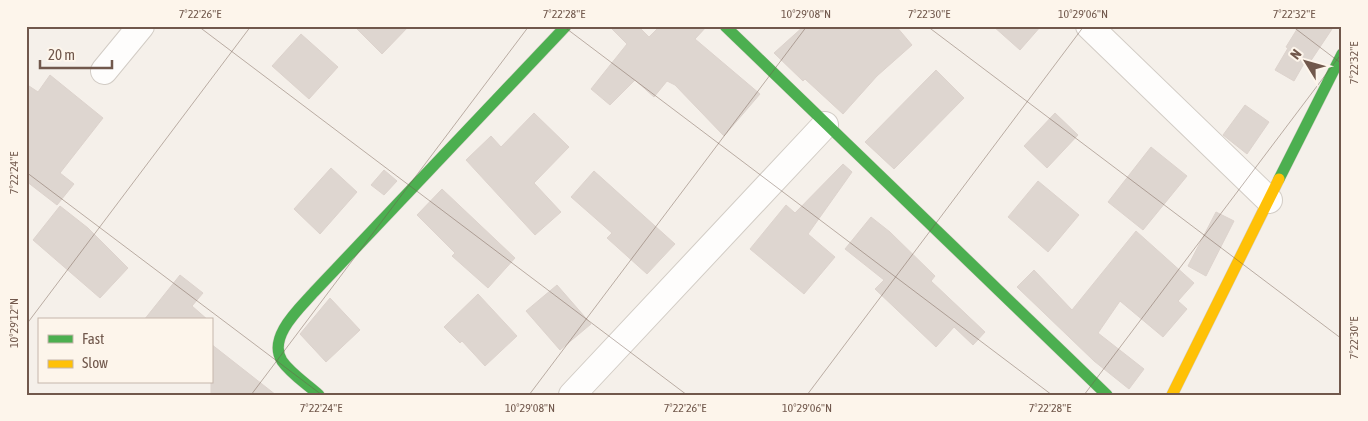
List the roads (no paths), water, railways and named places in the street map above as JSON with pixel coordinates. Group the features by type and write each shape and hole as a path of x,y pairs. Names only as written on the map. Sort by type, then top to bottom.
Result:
{"street":[{"path":"104,71 140,26"},
{"path":"319,395 281,359 277,346 285,327 314,292 566,26"},
{"path":"725,26 825,125 1107,395"},
{"path":"1089,26 1269,200"},
{"path":"1172,395 1342,54"},
{"path":"572,395 825,125"}]}
